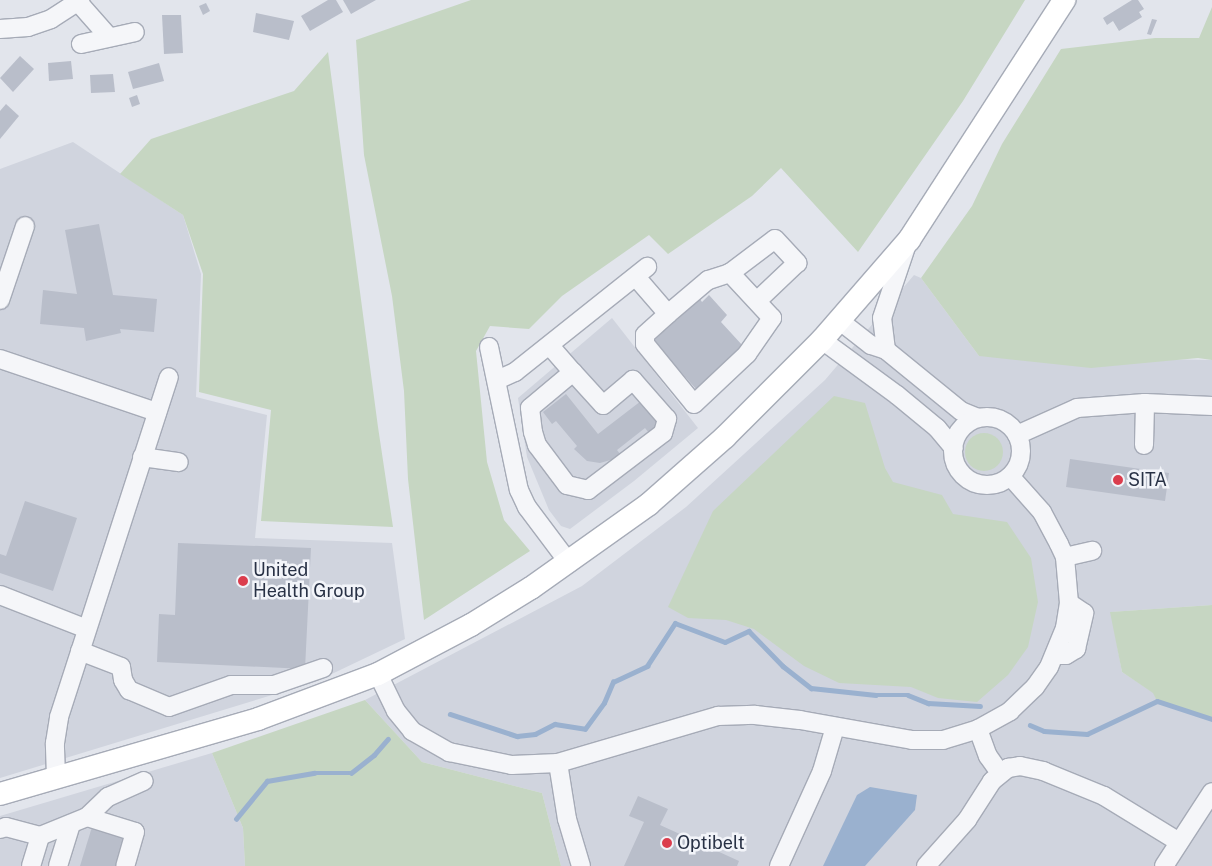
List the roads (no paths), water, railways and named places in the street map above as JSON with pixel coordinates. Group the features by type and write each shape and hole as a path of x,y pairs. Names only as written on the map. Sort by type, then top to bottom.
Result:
{"main road":[{"path":"0,794 258,719 378,674 471,625 568,563 649,504 725,437 822,340 909,240 1064,0"}],"street":[{"path":"0,30 28,27 51,19 79,1 109,38"},
{"path":"81,44 135,32"},
{"path":"0,300 25,226"},
{"path":"730,272 772,318 747,354 694,404 645,344 645,335 708,280 730,272 775,239 797,264 757,301"},
{"path":"886,350 882,318 909,240"},
{"path":"497,380 515,372 550,346 642,272 668,314"},
{"path":"822,340 897,395 937,428 954,448 959,469 969,479 990,484 1010,476 1021,456 1017,435 1000,420 978,418 961,411 886,350 872,345 840,321"},
{"path":"550,346 603,405 634,380 667,419 664,433 588,490 567,485 537,445 530,408 573,372"},
{"path":"489,347 511,452 512,466 527,507 568,563"},
{"path":"0,359 157,412"},
{"path":"56,777 55,743 59,717 168,377"},
{"path":"1017,435 1077,408 1145,403 1212,406"},
{"path":"1144,444 1145,403"},
{"path":"954,448 961,429 978,418"},
{"path":"511,452 537,445"},
{"path":"142,458 179,462"},
{"path":"378,674 396,711 412,731 435,746 512,765 558,763 718,716 755,714 912,740 943,740 978,729 1010,711 1029,693 1055,655 1065,628 1069,603 1065,557 1042,512 1010,476"},
{"path":"1065,557 1092,551"},
{"path":"1,599 87,629"},
{"path":"80,651 121,667 123,680 130,690 169,707 231,685 274,685 322,668"},
{"path":"779,866 822,771 835,728"},
{"path":"978,729 988,756 1000,773"},
{"path":"558,763 567,819 581,866"},
{"path":"926,866 966,820 1000,773 1014,767 1033,767 1104,796 1179,842"},
{"path":"0,828 6,827 40,836 79,820 108,797 144,780"},
{"path":"1164,866 1212,792"},
{"path":"58,866 79,820"},
{"path":"79,820 135,832 125,866"},
{"path":"31,866 40,836"}],"water":[{"path":"870,787 917,795 915,810 865,866 823,866 857,795"}],"waterway":[{"path":"450,714 517,736 535,734 555,724 585,729 604,703 613,682 647,666 675,623 725,642 749,631 783,666 811,688 876,695 908,695 928,703 980,706"},
{"path":"1030,725 1044,731 1087,734 1157,701 1212,719"},
{"path":"236,819 267,781 314,773 351,773 374,755 388,739"}],"place":[{"name":"SITA","path":"1118,480"},
{"name":"United Health Group","path":"243,581"},
{"name":"Optibelt","path":"667,843"}]}
